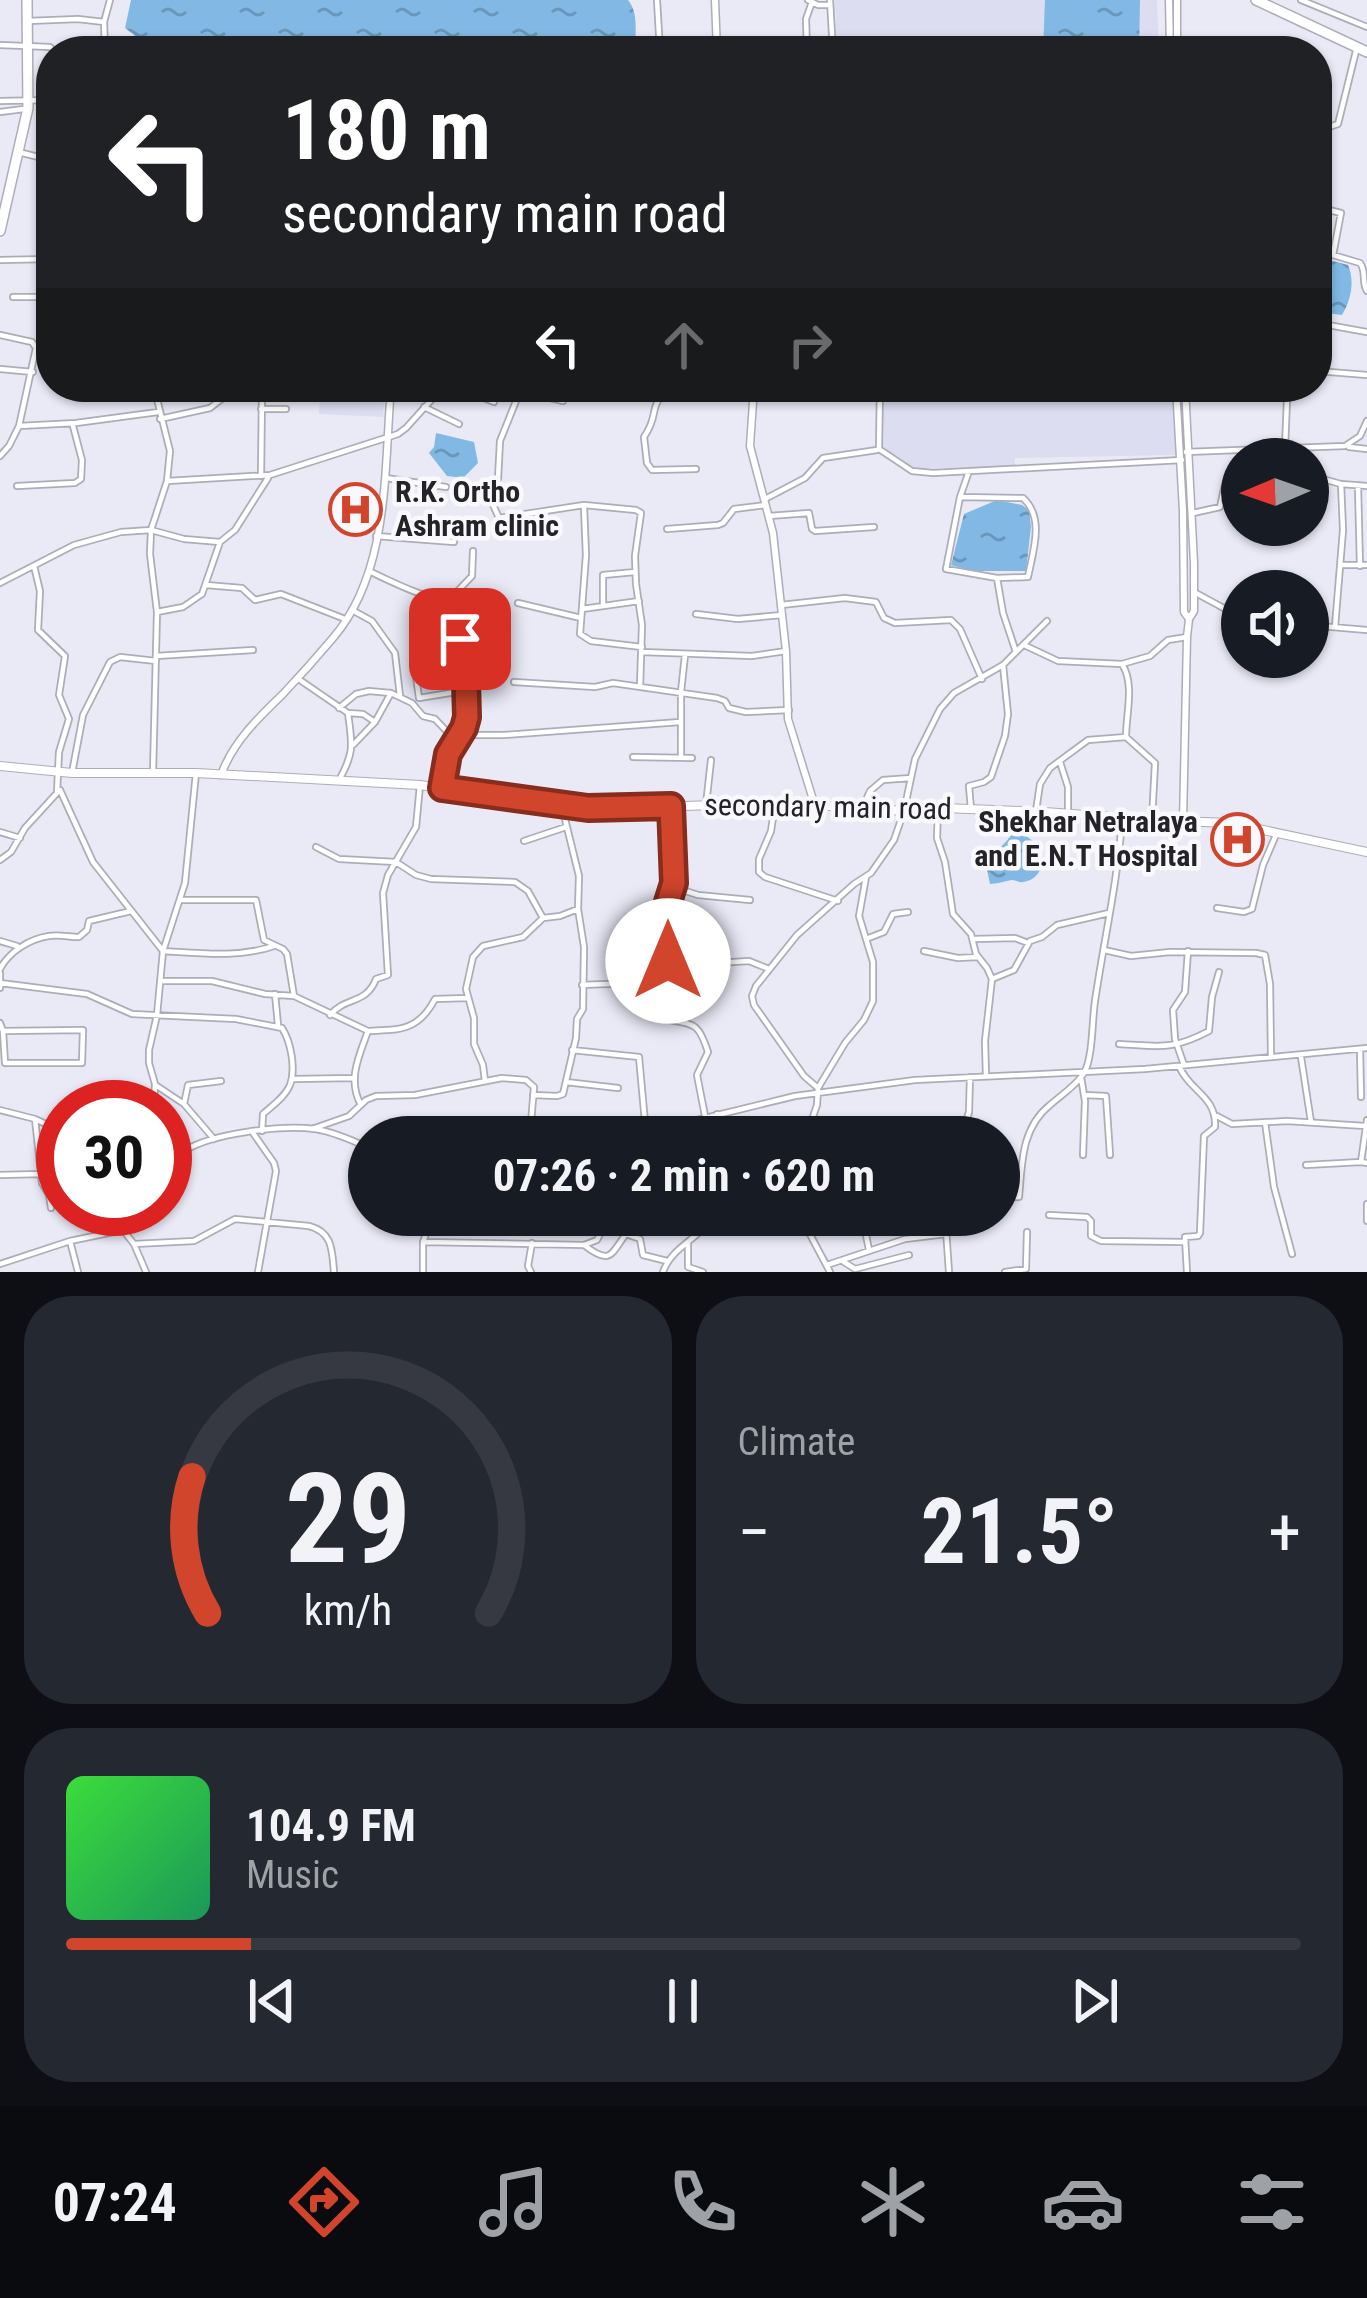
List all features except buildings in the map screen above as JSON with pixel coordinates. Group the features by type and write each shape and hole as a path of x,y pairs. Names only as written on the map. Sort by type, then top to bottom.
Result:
{"main road":[{"path":"0,231 28,104 27,0"},
{"path":"1256,0 1362,50"},
{"name":"secondary main road","path":"0,766 72,773 196,773 420,784 588,808 775,804 1230,823 1367,852"}],"street":[{"path":"104,36 110,0"},
{"path":"657,0 659,36"},
{"path":"715,0 716,36"},
{"path":"1173,0 1174,36"},
{"path":"1301,0 1367,27"},
{"path":"807,36 810,1 830,3 831,36"},
{"path":"28,21 104,22"},
{"path":"0,45 36,45"},
{"path":"1332,126 1338,124 1362,50"},
{"path":"0,101 28,104"},
{"path":"0,112 36,103"},
{"path":"18,152 36,156"},
{"path":"1332,210 1340,212 1333,255 1360,263 1367,291"},
{"path":"0,260 36,259"},
{"path":"13,297 36,297"},
{"path":"1332,326 1367,332"},
{"path":"0,335 32,342 36,348 19,426 0,456"},
{"path":"0,369 33,372"},
{"path":"1332,372 1367,375"},
{"path":"153,773 157,612 151,530 170,451 157,402"},
{"path":"19,426 159,415 210,408 218,402"},
{"path":"261,402 261,476"},
{"path":"221,775 240,740 334,637 352,610 369,572 376,536 390,402"},
{"path":"166,482 270,475 387,437 406,428 428,402"},
{"path":"516,402 498,449 499,479 490,497 499,518 584,505 640,511 635,572 642,649 640,687"},
{"path":"657,402 653,425 644,437 647,463 652,470 696,469"},
{"path":"753,402 750,446 769,516 782,610 788,710 815,806"},
{"path":"879,449 880,402"},
{"path":"1182,402 1194,592 1187,637 1183,822"},
{"path":"1285,438 1287,402"},
{"path":"424,407 459,424"},
{"path":"261,409 286,409"},
{"path":"1345,446 1360,436 1367,421"},
{"path":"17,486 81,479 82,460 72,423"},
{"path":"1329,447 1367,449"},
{"path":"667,529 723,524 734,509 765,502 805,478 824,458 879,449 912,471 1221,453"},
{"path":"1185,456 1192,513 1184,612 1189,619"},
{"path":"960,497 1023,498 1032,506 1036,516 1028,577 998,578 946,568 960,497 969,471"},
{"path":"157,612 191,604 202,594 220,542 235,530 270,475"},
{"path":"384,477 446,488"},
{"path":"1329,481 1367,486"},
{"path":"1335,627 1343,530 1341,484"},
{"path":"1341,565 1364,565 1358,486"},
{"path":"1192,513 1221,504"},
{"path":"584,505 580,634 586,640 685,655 752,656 786,651"},
{"path":"769,516 809,513 815,531 874,527"},
{"path":"0,583 96,537 151,530 220,542"},
{"path":"376,536 454,542"},
{"path":"447,602 472,576 473,550"},
{"path":"34,566 40,591 38,630 62,650 66,662 59,695 69,719 56,771 58,785 93,862 163,951"},
{"path":"369,572 447,602 487,602"},
{"path":"603,606 603,575 635,572"},
{"path":"998,578 1016,652"},
{"path":"206,585 242,588 255,600 281,594 346,619"},
{"path":"1194,592 1221,607"},
{"path":"696,614 738,619 845,598 877,602 884,618 895,622 951,620 960,629 982,679"},
{"path":"582,609 639,601"},
{"path":"518,603 581,618"},
{"path":"352,610 372,621 395,653 400,696"},
{"path":"818,1090 754,1005 753,992 797,935 866,876 894,840 915,759 940,710 954,693 1003,665 1047,621"},
{"path":"1329,627 1367,630"},
{"path":"1024,645 1058,661 1122,664 1150,656 1168,640 1187,637"},
{"path":"420,668 419,642 462,640 467,717 446,761 442,788"},
{"path":"72,773 83,715 110,662 121,657 253,650"},
{"path":"681,758 685,655"},
{"path":"465,661 415,669 419,698 468,690"},
{"path":"1122,664 1129,679 1126,737"},
{"path":"971,809 969,787 991,777 1007,727 1003,665"},
{"path":"297,678 348,713 363,714 375,722"},
{"path":"514,682 595,687 613,683 717,698 740,711 788,710"},
{"path":"339,707 362,692 391,693 459,738 680,722"},
{"path":"353,745 375,722 391,693"},
{"path":"339,780 353,745 348,713"},
{"path":"1036,812 1040,784 1050,768 1088,740 1126,737 1155,763 1152,820"},
{"path":"634,758 692,758"},
{"path":"706,805 711,760"},
{"path":"1060,762 1068,787 1068,814"},
{"path":"154,1080 148,1057 163,951 182,900 196,773"},
{"path":"862,808 870,791 883,780 911,778"},
{"path":"330,1015 339,1006 368,995 376,979 388,975 383,893 416,827 420,784"},
{"path":"0,860 55,796 58,785"},
{"path":"775,804 759,872 838,901"},
{"path":"533,1096 562,1095 577,1018 584,1009 579,876 562,805"},
{"path":"668,961 668,902 674,883 671,806"},
{"path":"938,809 937,838 951,908 992,979 986,1076"},
{"path":"1083,1156 1083,1074 1122,818"},
{"path":"524,841 566,827"},
{"path":"0,832 20,838"},
{"path":"1217,908 1252,909 1277,832"},
{"path":"316,847 339,859 396,862 430,879 515,882 528,891 543,918"},
{"path":"1119,855 1169,849"},
{"path":"813,1116 818,1090 873,1001 874,962 859,916 866,876"},
{"path":"674,883 682,892 750,900"},
{"path":"182,900 256,900 262,937 287,954 294,996"},
{"path":"485,1082 467,998 466,983 476,952 489,944 524,937 543,918 578,909"},
{"path":"134,911 89,920 79,937 44,936 20,948 8,956 0,984 87,994 131,1014 278,1026 286,1032 290,1047 291,1078 286,1091 263,1114 262,1131"},
{"path":"866,939 884,932 893,914 908,912"},
{"path":"992,979 1017,967 1028,943 1057,926 1109,913"},
{"path":"973,939 1015,938 1028,943"},
{"path":"0,941 20,948"},
{"path":"163,951 238,952 274,946"},
{"path":"1103,950 1131,956 1265,955 1271,1056"},
{"path":"924,951 978,957"},
{"path":"1186,1272 1186,1237 1199,1234 1203,1139 1215,1126 1216,1114 1210,1100 1185,1079 1174,1035 1173,1006 1185,992 1188,952"},
{"path":"645,992 652,963 749,961 769,969"},
{"path":"1119,1043 1179,1046 1210,1030 1219,972"},
{"path":"160,981 212,981 294,996 368,1030 401,1029 428,1013 435,999 467,998"},
{"path":"582,985 626,985 645,992 664,1019 687,1021 699,1030 708,1052 697,1075 705,1116"},
{"path":"275,994 278,1026"},
{"path":"0,1023 5,1063 82,1064 83,1030 4,1031"},
{"path":"361,1105 354,1078 368,1030"},
{"path":"709,1116 818,1090 915,1080 1083,1074 1364,1048 1361,1097"},
{"path":"572,1050 639,1057 644,1116"},
{"path":"1300,1054 1311,1123"},
{"path":"1020,1168 1029,1132 1044,1109 1083,1074"},
{"path":"291,1078 354,1078"},
{"path":"312,1129 349,1116 376,1096 415,1095 502,1078 526,1080 534,1087 533,1116"},
{"path":"968,1116 970,1078"},
{"path":"192,1084 220,1081"},
{"path":"566,1082 618,1088"},
{"path":"1084,1095 1107,1099 1110,1155"},
{"path":"0,1110 35,1119 36,1128"},
{"path":"192,1113 214,1139"},
{"path":"1216,1114 1232,1124 1366,1123 1364,1162 1306,1165"},
{"path":"1264,1122 1274,1187 1292,1254"},
{"path":"192,1147 262,1131 312,1129 348,1140"},
{"path":"253,1132 276,1171 258,1272"},
{"path":"0,1175 36,1174"},
{"path":"1367,1204 1367,1221"},
{"path":"1049,1215 1088,1217 1091,1236 1101,1241 1186,1242"},
{"path":"134,1244 194,1240 235,1219 318,1228 331,1244 334,1272"},
{"path":"1005,1272 1026,1269 1027,1232"},
{"path":"584,1245 595,1254 609,1256 626,1234 640,1239 643,1255 667,1262"},
{"path":"0,1264 94,1236"},
{"path":"128,1236 146,1272"},
{"path":"423,1272 425,1236"},
{"path":"423,1242 584,1245 599,1236"},
{"path":"663,1272 667,1262 696,1236"},
{"path":"811,1236 828,1269 869,1250 930,1236"},
{"path":"866,1236 869,1250"},
{"path":"946,1236 949,1272"},
{"path":"70,1241 78,1272"},
{"path":"688,1243 688,1268 703,1272"},
{"path":"531,1272 532,1244"},
{"path":"844,1262 855,1269 909,1255"}],"shaded area":[{"path":"835,0 1157,0 1158,36 836,36"},
{"path":"319,402 384,402 383,417 319,414"},
{"path":"883,402 1174,402 1176,455 1015,458 1015,466 914,469 882,446"}],"water":[{"path":"131,0 628,0 635,17 635,36 134,36 125,28"},
{"path":"1045,0 1140,0 1139,36 1044,36"},
{"path":"1332,261 1348,265 1351,277 1342,315 1332,314"},
{"path":"436,433 474,442 478,463 463,478 447,476 429,453"},
{"path":"997,500 1029,510 1026,571 972,571 951,565 964,514"},
{"path":"1013,832 1041,847 1040,869 1029,880 990,884 986,865"}],"place":[{"name":"R.K. Ortho Ashram clinic","path":"356,509"},
{"name":"Shekhar Netralaya and E.N.T Hospital","path":"1237,839"}],"route":[{"path":"460,639 465,646 468,709 464,728 448,754 442,788 588,808 671,806 674,883 668,894 668,961"}]}
